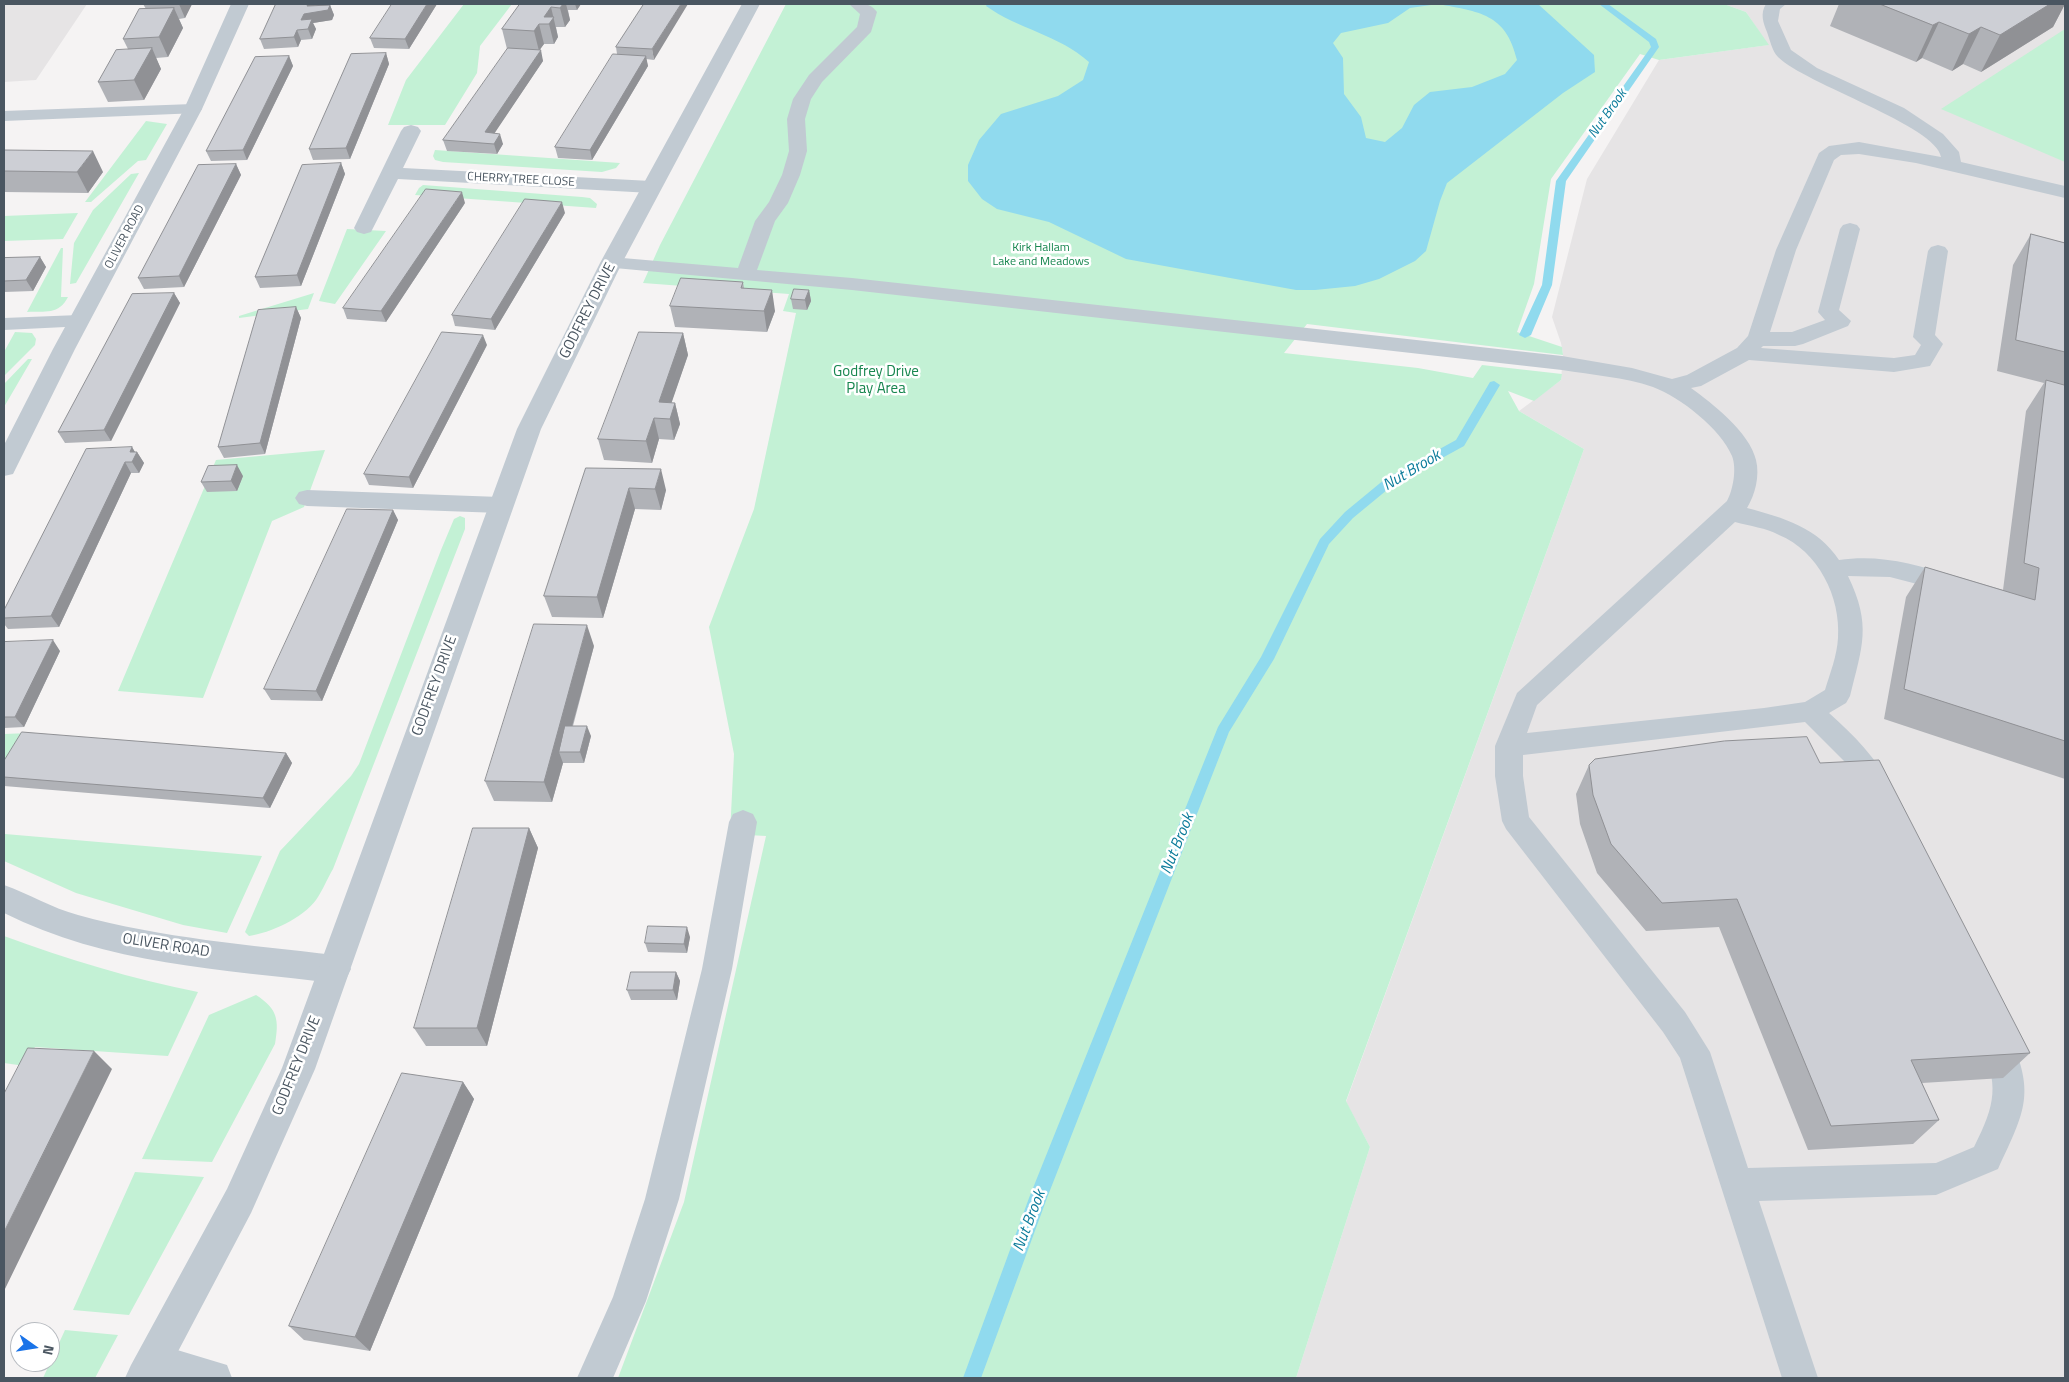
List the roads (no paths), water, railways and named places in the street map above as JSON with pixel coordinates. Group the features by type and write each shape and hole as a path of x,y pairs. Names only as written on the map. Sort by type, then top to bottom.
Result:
{"street":[{"name":"OLIVER ROAD","path":"4,468 79,321 193,109 222,50 240,4"},
{"name":"GODFREY DRIVE","path":"149,1370 240,1201 298,1068 529,429 611,263 751,4"},
{"path":"364,228 411,131"},
{"name":"CHERRY TREE CLOSE","path":"390,173 651,187"},
{"name":"OLIVER ROAD","path":"4,898 42,916 112,937 180,949 335,969"}],"lane":[{"path":"745,275 765,221 778,203 794,167 798,151 796,119 802,99 815,79 865,28 869,12 857,4"},
{"path":"1778,4 1772,7 1770,21 1784,52 1811,72 1898,112 1938,138 1950,152 1952,166"},
{"path":"4,116 193,109"},
{"path":"1751,346 1786,250 1826,157 1836,150 1859,148 1952,166 2065,192"},
{"path":"1670,386 1692,381 1751,346 1795,340 1841,320 1828,312 1850,229"},
{"path":"1751,346 1894,365 1922,360 1932,344 1924,337 1938,251"},
{"path":"611,263 852,284 1562,363 1643,378 1670,386 1705,409 1729,435 1745,458 1746,488 1733,513 1718,523 1526,700 1509,746 1509,776 1516,821 1674,1022 1694,1052 1800,1378"},
{"path":"4,324 79,321"},
{"path":"307,498 500,505"},
{"path":"1509,746 1764,718 1810,711 1837,696 1851,639 1849,606 1834,570 1812,546 1790,529 1733,513"},
{"path":"1834,570 1855,566 1892,567 1944,582"},
{"path":"1810,711 1844,743 1872,776 1889,812"},
{"path":"595,1378 629,1301 662,1199 717,969 742,822"},
{"path":"1737,1185 1936,1179 1986,1158 2009,1104 2012,1086 2004,1058 1984,1014"},
{"path":"149,1370 214,1378"}],"water":[{"path":"987,4 1438,4 1538,4 1594,55 1595,72 1563,93 1447,183 1426,251 1415,261 1379,279 1355,286 1296,290 1126,259 1049,222 997,209 982,199 968,181 968,165 979,140 1001,114 1058,96 1083,80 1089,62 1065,45 1011,21 986,6","holes":["1438,4 1489,17 1506,33 1517,60 1505,74 1472,87 1430,92 1414,105 1402,128 1385,142 1366,138 1361,117 1344,94 1343,58 1333,43 1341,33 1388,23 1410,8"]}],"waterway":[{"name":"Nut Brook","path":"1525,335 1547,285 1561,181 1655,47 1653,41 1603,4"},
{"name":"Nut Brook","path":"972,1378 1038,1198 1223,731 1267,659 1324,542 1349,515 1389,482 1460,443 1494,385"}],"park label":[{"name":"Kirk Hallam Lake and Meadows","path":"1041,255"},
{"name":"Godfrey Drive Play Area","path":"876,380"}]}
